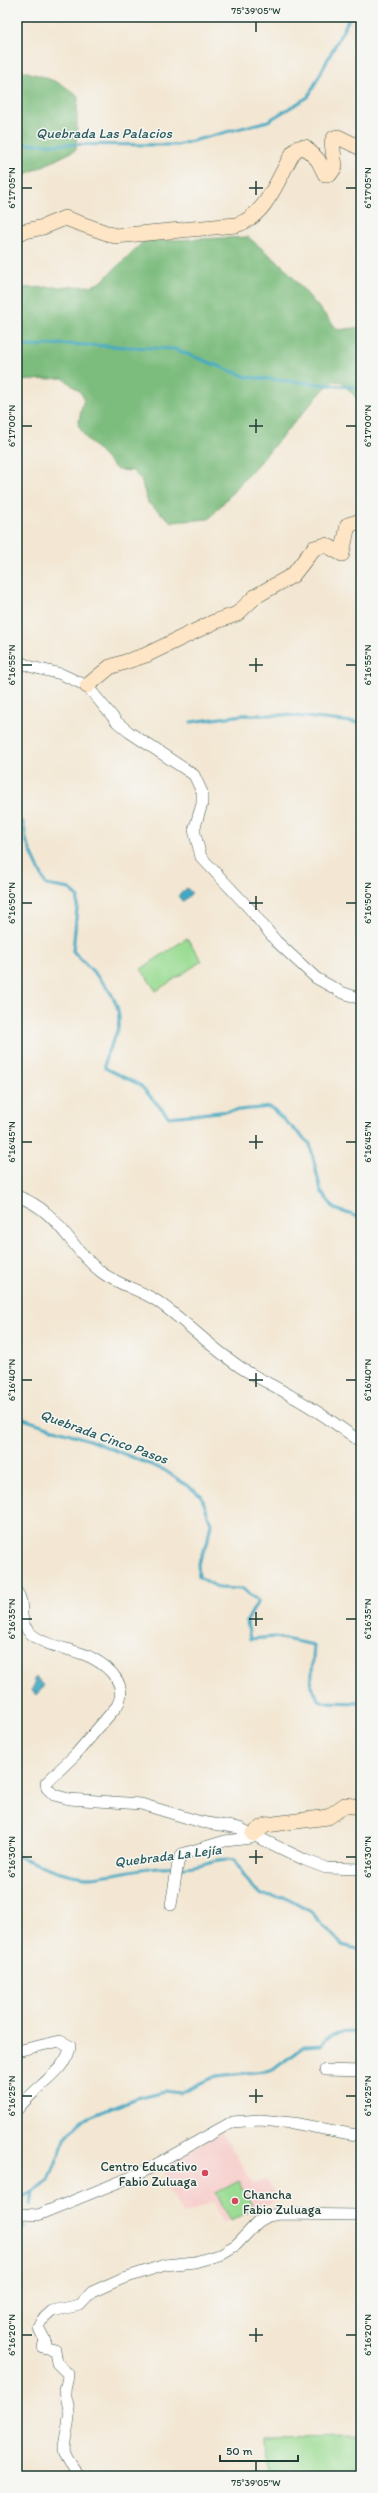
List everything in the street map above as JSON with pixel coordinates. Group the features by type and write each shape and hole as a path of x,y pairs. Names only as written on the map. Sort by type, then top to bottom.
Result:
{"street":[{"path":"17,233 43,228 65,218 115,236 236,225 247,222 259,212 293,153 298,148 305,147 318,160 325,174 330,174 334,167 332,142 334,138 338,138 361,148"},
{"path":"87,686 110,667 146,655 214,622 237,614 256,596 293,575 314,548 326,546 342,554 348,525 361,521"},
{"path":"17,661 62,674 87,686 117,722 129,732 194,775 202,792 202,804 194,830 201,857 249,908 276,942 316,978 341,992 361,998"},
{"path":"17,1196 40,1206 54,1218 90,1263 100,1272 112,1280 140,1291 156,1301 232,1362 330,1418 361,1442"},
{"path":"17,1592 23,1625 30,1633 55,1647 92,1658 107,1668 121,1687 121,1700 118,1706 76,1754 49,1779 46,1788 54,1795 69,1799 140,1804 201,1822 239,1828 305,1860 326,1868 361,1869"},
{"path":"171,1905 177,1869 182,1854 225,1841 251,1838 253,1834 266,1824 328,1817 345,1805 361,1807"},
{"path":"17,2051 60,2041 70,2046 70,2055 59,2071 43,2082 17,2110"},
{"path":"325,2070 361,2071"},
{"path":"19,2214 38,2214 141,2174 232,2122 260,2120 293,2123 361,2136"},
{"path":"80,2476 63,2450 63,2440 69,2417 65,2389 68,2374 57,2362 55,2350 43,2347 45,2340 38,2327 41,2321 56,2309 80,2305 92,2292 121,2279 165,2265 195,2262 219,2254 236,2245 258,2222 268,2216 278,2214 361,2215"}],"shaded area":[{"name":"Centro Educativo Fabio Zuluaga","path":"222,2132 253,2184 267,2179 277,2201 223,2223 213,2201 184,2214 166,2186 169,2184 162,2167"}],"green space":[{"path":"17,69 58,83 72,91 78,97 76,150 20,177 17,177"},
{"path":"248,237 284,267 338,330 361,327 361,435 357,430 358,400 342,382 334,381 324,389 209,519 172,522 148,503 141,480 133,471 117,470 86,438 78,425 84,398 80,392 63,378 17,381 17,288 91,286 101,282 144,241"},
{"path":"187,938 202,961 156,991 141,969"},
{"name":"Chancha Fabio Zuluaga","path":"239,2181 254,2209 231,2221 216,2193"},
{"path":"361,2437 361,2476 268,2476 266,2438"}],"water":[{"path":"187,888 192,893 183,902 178,896"},
{"path":"36,1677 44,1685 37,1695 31,1691 35,1683 33,1681"}],"waterway":[{"name":"Quebrada Las Palacios","path":"17,144 177,145 268,121 308,97 350,17"},
{"path":"17,347 64,344 174,349 247,377 361,388"},
{"path":"191,722 243,715 286,715 361,723"},
{"path":"17,819 23,822 27,843 46,885 70,889 78,898 73,951 107,988 114,999 118,1010 119,1022 116,1034 107,1055 105,1068 140,1085 169,1117 270,1107 310,1144 321,1192 335,1209 361,1218"},
{"name":"Quebrada Cinco Pasos","path":"17,1417 89,1440 164,1470 201,1495 211,1523 207,1544 198,1563 199,1577 219,1588 243,1589 258,1601 247,1621 250,1639 275,1637 314,1645 311,1687 321,1702 361,1703"},
{"name":"Quebrada La Lejía","path":"17,1856 53,1870 82,1877 101,1876 154,1867 175,1867"},
{"name":"Quebrada La Lejía","path":"180,1867 194,1866 227,1859 234,1860 252,1887 262,1895 284,1897 311,1912 342,1945 361,1950"},
{"path":"17,2199 33,2192 49,2181 65,2139 82,2120 137,2098 165,2091 180,2093 216,2076 273,2070 304,2046 321,2045 325,2040 334,2034 361,2032"},
{"path":"31,2205 33,2192"},
{"path":"17,2233 26,2227"}],"place":[{"name":"Centro Educativo Fabio Zuluaga","path":"205,2173"},
{"name":"Chancha Fabio Zuluaga","path":"235,2201"}]}
